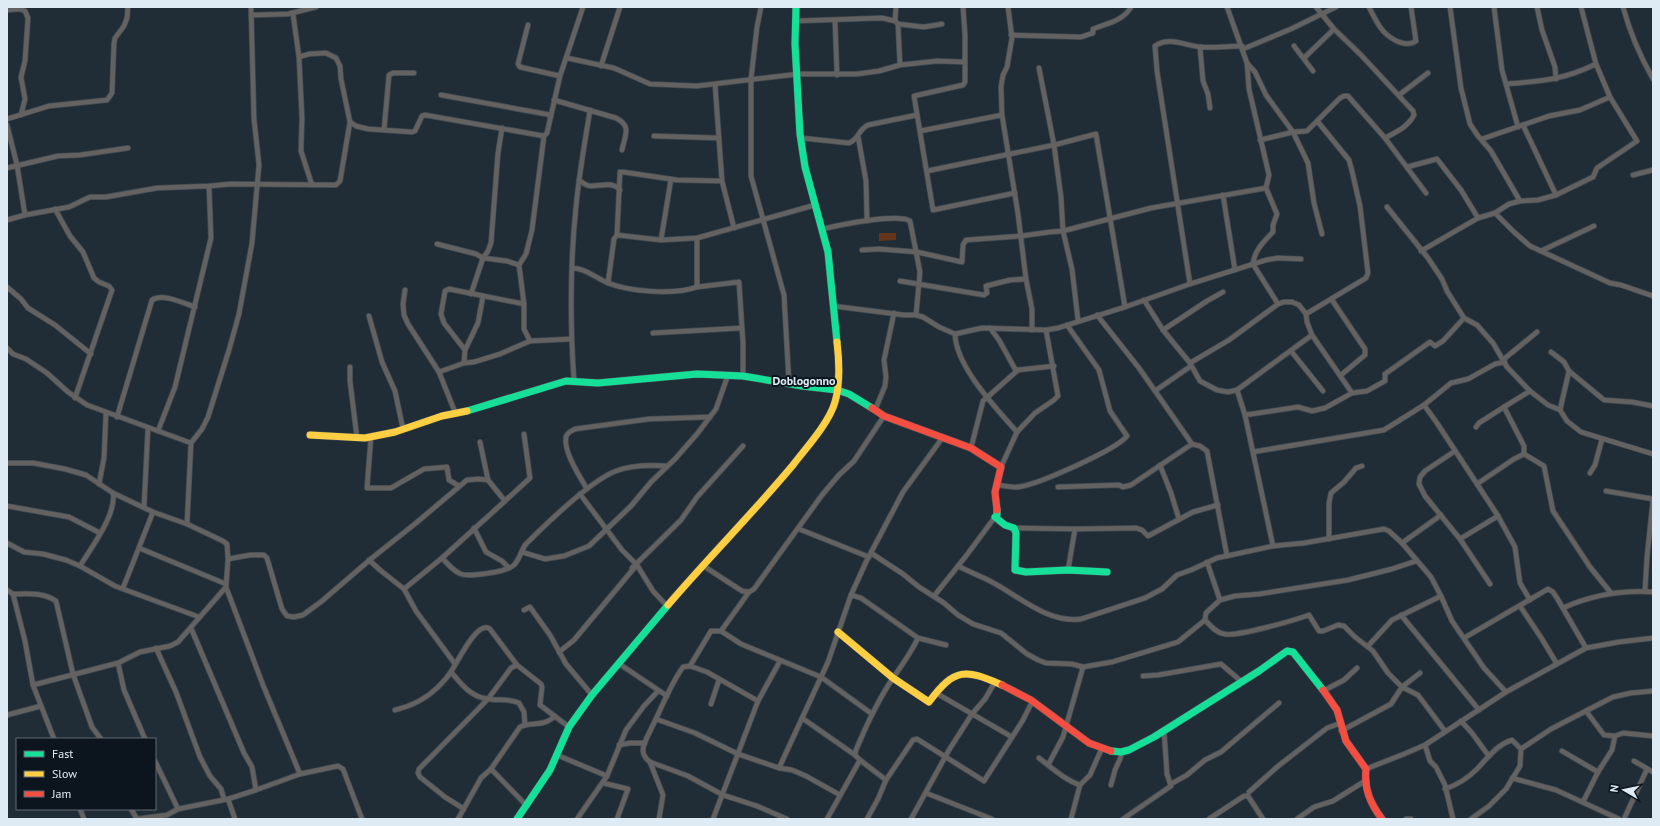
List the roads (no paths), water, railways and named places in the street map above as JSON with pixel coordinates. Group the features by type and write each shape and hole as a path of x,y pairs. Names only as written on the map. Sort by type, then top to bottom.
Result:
{"street":[{"path":"7,119 49,106 107,100 112,93 115,38 124,26 127,18 128,7"},
{"path":"187,524 191,443 202,429 208,418 239,314 249,265 259,165 254,119 251,7"},
{"path":"251,15 294,14 316,7"},
{"path":"530,341 524,329 524,304 518,265 526,254 532,230 544,136 547,133 560,76 583,7"},
{"path":"601,66 620,7"},
{"path":"761,7 751,79 751,176 784,295 790,384"},
{"path":"517,819 542,783 570,726 592,695 702,565 778,482 813,440 829,414 834,402 837,390 839,356 828,252 805,167 801,138 795,21 796,7"},
{"path":"896,7 900,65"},
{"path":"962,7 965,35 966,77 963,85 914,96 933,210 1014,193"},
{"path":"1008,7 1010,14 1011,35 1007,67 1003,75 1001,87 1002,115 1021,236 1026,279 1032,309 1032,330"},
{"path":"1011,35 1081,37 1093,33 1093,28 1122,18 1131,7"},
{"path":"1227,7 1247,63 1249,89 1269,175 1266,188 1277,214 1273,225 1273,232 1262,242 1254,258 1253,264 1278,304"},
{"path":"1316,7 1334,29 1413,111 1414,115 1403,128 1385,138"},
{"path":"1190,284 1155,46 1160,42 1164,42 1180,43 1200,47 1242,47 1291,29 1336,7"},
{"path":"1369,7 1384,32 1402,43 1409,44 1416,41 1411,7"},
{"path":"1450,7 1461,88 1470,124 1491,151 1520,201"},
{"path":"1494,7 1502,70 1518,127"},
{"path":"1537,7 1542,30 1555,67 1556,79"},
{"path":"1420,251 1478,218 1495,213 1509,204 1520,201 1538,200 1556,195 1593,177 1597,168 1637,141 1610,97 1596,64 1581,7"},
{"path":"1623,7 1636,44 1653,79"},
{"path":"7,10 26,9 28,18 25,61 21,77 25,99 21,115"},
{"path":"294,14 299,57 302,118 300,151 312,185"},
{"path":"795,21 835,21 882,18 924,26 942,24"},
{"path":"835,21 837,75"},
{"path":"528,25 518,64 520,67 560,76"},
{"path":"1304,58 1334,29"},
{"path":"1294,46 1313,71"},
{"path":"1200,47 1203,81 1208,94 1210,108"},
{"path":"7,220 69,206 90,197 106,197 157,188 232,184 336,185 340,181 350,122 341,79 340,66 336,58 326,52 299,57"},
{"path":"567,58 614,68 650,84 697,86 798,74 857,74 879,71 900,65 937,61 965,62"},
{"path":"1247,63 1255,72 1266,95 1293,132 1308,163 1314,204 1322,234"},
{"path":"1506,84 1556,79 1578,73 1596,64"},
{"path":"1038,68 1054,145 1061,197 1063,231 1072,269 1078,320"},
{"path":"384,130 387,79 389,75 393,73 414,73"},
{"path":"1399,95 1428,73"},
{"path":"716,84 722,181 734,228"},
{"path":"441,95 551,115"},
{"path":"1260,140 1293,132 1307,131 1318,122 1340,98 1348,96 1385,138 1426,193"},
{"path":"1482,139 1550,116 1580,110 1610,97"},
{"path":"554,100 590,110 624,122 626,132 622,150"},
{"path":"574,381 571,339 574,231 579,180 590,110"},
{"path":"350,122 356,126 368,129 414,132 422,116 425,115 544,136"},
{"path":"801,138 849,144 858,136 861,129 868,125 917,115"},
{"path":"920,131 1002,115"},
{"path":"1306,314 1332,300 1366,278 1368,273 1360,206 1349,160 1318,122"},
{"path":"7,125 17,165 25,215"},
{"path":"1523,125 1556,195"},
{"path":"471,294 483,258 491,243 498,153 502,128"},
{"path":"927,171 1008,153 1054,145 1096,134 1125,307"},
{"path":"654,136 719,138"},
{"path":"858,136 866,181 867,221"},
{"path":"7,168 58,156 80,155 128,148"},
{"path":"1408,167 1437,159 1461,190 1478,218"},
{"path":"1633,175 1653,170"},
{"path":"608,283 614,239 617,235 621,172 671,179 722,181"},
{"path":"661,240 671,179"},
{"path":"579,180 585,185 609,185 617,187 620,190"},
{"path":"158,431 175,387 211,238 209,186"},
{"path":"862,250 879,249 917,252 962,262 963,245 966,240 1063,231 1178,202 1266,188"},
{"path":"1222,195 1235,270"},
{"path":"617,235 661,240 697,238 815,205"},
{"path":"1387,207 1420,251 1428,258 1464,318 1477,325 1493,343 1507,367 1530,391 1548,405 1560,410 1567,420 1581,432 1653,454"},
{"path":"55,209 70,236 83,252 94,278 109,286 112,290 75,398"},
{"path":"1495,213 1530,246 1541,252 1610,283 1621,285 1653,296"},
{"path":"823,229 867,221 909,219 917,252 920,283 916,315"},
{"path":"1541,252 1594,226"},
{"path":"696,287 697,238"},
{"path":"437,244 476,254 483,258 506,261 518,265"},
{"path":"833,306 916,315 923,317 939,327 955,334 982,328 1046,330 1125,307 1253,264 1278,258 1301,259"},
{"path":"572,268 579,268 608,283 643,290 677,290 739,282 743,376"},
{"path":"900,281 920,283 984,295 986,293 986,286 1010,280 1026,279"},
{"path":"7,287 21,299 28,308 55,325 91,354"},
{"path":"405,290 403,304 404,315 408,324 439,372 455,412"},
{"path":"465,350 444,323 441,314 445,291 449,290 524,304"},
{"path":"1163,330 1208,300 1223,292"},
{"path":"464,363 465,350 478,323 483,296"},
{"path":"117,417 152,300 156,298 163,298 195,306"},
{"path":"1144,300 1163,330 1191,365 1200,381 1217,390 1228,392 1238,390 1312,335"},
{"path":"1332,300 1365,349 1365,355 1341,375"},
{"path":"1155,391 1278,304 1292,302 1299,306 1306,314 1307,322 1312,335 1352,393"},
{"path":"875,410 885,386 886,377 884,360 894,313"},
{"path":"1098,315 1155,391 1192,444 1200,446 1207,452 1227,556"},
{"path":"369,316 382,362 395,391 403,429"},
{"path":"1245,415 1298,407 1312,411 1325,408 1352,393 1367,391 1384,381 1385,374 1430,342 1435,346 1443,341 1464,318"},
{"path":"996,485 1017,487 1038,482 1105,452 1124,440 1127,436 1110,412 1099,370 1067,325"},
{"path":"653,332 742,328"},
{"path":"990,328 999,340 1013,367 1018,370"},
{"path":"934,596 995,517 997,511 994,493 996,485 1001,474 1001,467 1017,432 1035,413 1057,398 1058,391 1054,366 1046,330"},
{"path":"1253,452 1384,430 1424,406 1452,383 1468,378 1504,360 1537,332"},
{"path":"955,334 955,344 958,353 988,397 1017,432"},
{"path":"439,372 464,363 474,362 500,354 530,341 571,339"},
{"path":"7,348 13,354 26,359 47,373 75,398 87,405 191,443"},
{"path":"1291,352 1322,391"},
{"path":"1551,352 1564,362 1569,371 1604,400 1632,402 1653,406"},
{"path":"971,448 983,400 1018,370 1054,366"},
{"path":"350,367 350,381 357,438"},
{"path":"1560,410 1569,371"},
{"path":"310,435 357,438 371,437 566,381 598,383 680,374 728,375 837,390 849,394 884,416 971,448 1001,467"},
{"path":"522,552 540,558 564,556 589,546 607,531 651,482 675,459 710,417 716,409 728,375"},
{"path":"1238,390 1245,415 1273,546"},
{"path":"1476,427 1479,423 1530,391"},
{"path":"1424,406 1498,516 1515,547 1520,583 1530,600"},
{"path":"1504,407 1524,446 1524,454"},
{"path":"99,484 104,458 106,413"},
{"path":"721,631 835,480 854,461 884,416"},
{"path":"587,489 568,451 566,437 569,432 575,429 636,420 710,417"},
{"path":"144,507 148,428"},
{"path":"404,589 442,558 530,478 524,434"},
{"path":"371,437 367,488 391,488 424,469 442,467 447,467 449,480 459,486"},
{"path":"779,768 828,662 851,595 870,555 903,492 943,437"},
{"path":"1590,473 1595,465 1602,439"},
{"path":"480,442 488,480 505,501"},
{"path":"1058,487 1119,485 1123,487 1130,485 1192,444"},
{"path":"559,652 574,640 635,566 681,520 697,497 743,446"},
{"path":"1455,451 1424,472 1420,476 1419,484 1425,496 1460,539 1490,584"},
{"path":"1477,484 1524,454"},
{"path":"1524,454 1544,466 1552,511 1590,567 1611,593"},
{"path":"7,463 33,463 65,469 86,475 113,493 153,512 187,524 223,540 226,544 228,560 226,586 263,685 300,774"},
{"path":"442,558 455,571 463,575 485,574 509,568 513,566 525,545 580,494 616,470 647,465 667,466"},
{"path":"1160,465 1179,519"},
{"path":"1329,539 1329,503 1331,493 1344,482 1356,468 1362,466"},
{"path":"228,560 250,555 264,555 267,558 282,609 287,616 294,617 303,615 322,601 369,560 467,480 488,480"},
{"path":"1606,492 1653,499 1647,557 1646,591"},
{"path":"80,566 100,534 114,505 113,493"},
{"path":"580,494 653,591 667,606"},
{"path":"995,517 1005,525 1014,528 1136,528 1142,530 1148,536 1193,512 1218,505"},
{"path":"7,506 69,517 100,534"},
{"path":"123,588 153,512"},
{"path":"1402,543 1441,515"},
{"path":"1460,539 1498,516"},
{"path":"474,528 486,552 502,561 509,568"},
{"path":"1014,528 1017,537 1015,570 1032,572 1068,570 1107,572"},
{"path":"799,529 870,555 903,574 973,624 1001,633 1027,654 1038,660 1046,663 1072,664 1083,667 1112,662 1178,642 1205,620 1206,613 1220,600 1235,596 1259,594 1348,580 1397,568 1416,561"},
{"path":"1068,570 1075,529"},
{"path":"958,566 972,574 986,579 1018,599 1050,615 1060,619 1071,620 1081,619 1145,598 1162,589 1177,575 1207,562 1227,556 1273,546 1329,539 1384,529 1389,531 1402,543 1431,577 1452,621 1484,668 1506,692"},
{"path":"7,543 24,552 55,556 80,566 123,588 199,617"},
{"path":"139,548 226,586"},
{"path":"369,560 404,589 416,611 455,664"},
{"path":"1207,562 1220,600"},
{"path":"702,565 738,590 749,592"},
{"path":"33,685 118,663 140,652 170,646 178,642 226,586"},
{"path":"7,590 13,594 38,594 50,597 56,601 73,674 92,727 100,738"},
{"path":"1464,638 1548,590 1553,592 1586,648"},
{"path":"1563,608 1584,599 1611,593 1653,592"},
{"path":"13,594 25,641 33,685 54,738"},
{"path":"851,595 861,598 918,638 946,645"},
{"path":"1368,646 1392,620 1441,596"},
{"path":"1520,606 1557,664"},
{"path":"524,610 530,607 550,634 566,664 592,695"},
{"path":"1401,615 1479,710"},
{"path":"1205,620 1214,629 1224,634 1242,632 1309,616 1319,631 1323,632 1338,626 1344,626 1377,655 1388,673 1402,687 1418,695 1445,731"},
{"path":"395,710 415,704 427,696 451,672 474,636 483,627 486,627 490,629 517,664 541,684 540,705 570,726"},
{"path":"191,628 244,752 252,767 256,790"},
{"path":"690,666 711,631 721,631 741,644 821,677 872,714"},
{"path":"838,632 893,678 929,702 943,686 957,676 969,672 1008,687 1045,710 1066,729 1092,744 1102,748 1122,752 1133,748 1164,731 1259,672 1284,653 1290,651 1293,652 1300,659 1340,715 1341,727 1349,746 1366,769 1365,781 1373,809 1382,819"},
{"path":"855,755 872,714 893,678 905,662 918,638"},
{"path":"1366,769 1425,745 1506,692 1586,648 1653,638"},
{"path":"156,648 176,692 200,757 210,776 221,789 235,819"},
{"path":"713,819 758,701 780,661"},
{"path":"118,663 124,690 145,738"},
{"path":"618,663 667,696"},
{"path":"464,809 445,797 420,777 418,773 422,765 488,699 511,668 517,664"},
{"path":"1143,676 1158,676 1221,664 1242,682"},
{"path":"758,701 707,672 690,666 683,667 656,719 643,748 643,754 645,759 650,762 688,776 723,794 787,819"},
{"path":"1048,765 1066,729 1083,667"},
{"path":"1323,691 1340,683 1357,668"},
{"path":"451,672 468,692 488,699 506,699 520,703 524,712 525,725"},
{"path":"1249,792 1277,767 1327,728 1341,727 1391,704 1402,687 1420,673"},
{"path":"711,704 719,680"},
{"path":"912,819 949,750 972,714 985,699 995,682"},
{"path":"577,819 607,776 626,730 644,706 658,691"},
{"path":"1521,749 1551,729 1613,697 1631,693 1653,691"},
{"path":"936,693 1012,737"},
{"path":"867,819 886,780 906,749 915,739 984,781 1032,702"},
{"path":"1123,819 1168,789 1171,784 1188,775 1206,760 1221,752 1279,703"},
{"path":"7,715 41,706"},
{"path":"1586,711 1604,735 1615,736 1623,733 1653,736"},
{"path":"458,819 481,778 492,769 520,727 547,722 555,716"},
{"path":"802,718 855,755 886,780"},
{"path":"656,719 695,734 738,754 779,768 792,770 840,795"},
{"path":"1461,721 1488,755"},
{"path":"1164,731 1167,774 1171,784"},
{"path":"1583,802 1598,772 1612,750 1615,736"},
{"path":"1445,789 1455,786 1476,770 1488,755 1504,742 1512,740 1521,749 1520,766 1506,789 1489,806 1471,819"},
{"path":"619,745 645,743"},
{"path":"1425,745 1429,759 1441,775 1453,819"},
{"path":"1071,819 1080,785 1090,775 1102,748"},
{"path":"1562,751 1598,772"},
{"path":"1111,785 1114,770 1120,760 1122,752"},
{"path":"557,755 607,776"},
{"path":"1039,758 1074,783 1080,785"},
{"path":"827,819 860,760"},
{"path":"1634,761 1653,772"},
{"path":"650,762 663,795 659,819"},
{"path":"156,763 178,809"},
{"path":"163,819 178,809 226,799 300,774 340,767 343,770 362,819"},
{"path":"492,769 526,806"},
{"path":"1624,819 1647,769"},
{"path":"1512,778 1556,790 1619,819"},
{"path":"1297,819 1314,807 1333,801 1365,781"},
{"path":"603,783 628,789 617,819"},
{"path":"926,793 992,819"},
{"path":"1209,819 1244,796 1248,796 1263,819"},
{"path":"132,810 137,819 167,815"},
{"path":"1406,819 1411,819"}],"district":[{"name":"Doblogonno","path":"804,381"}]}
